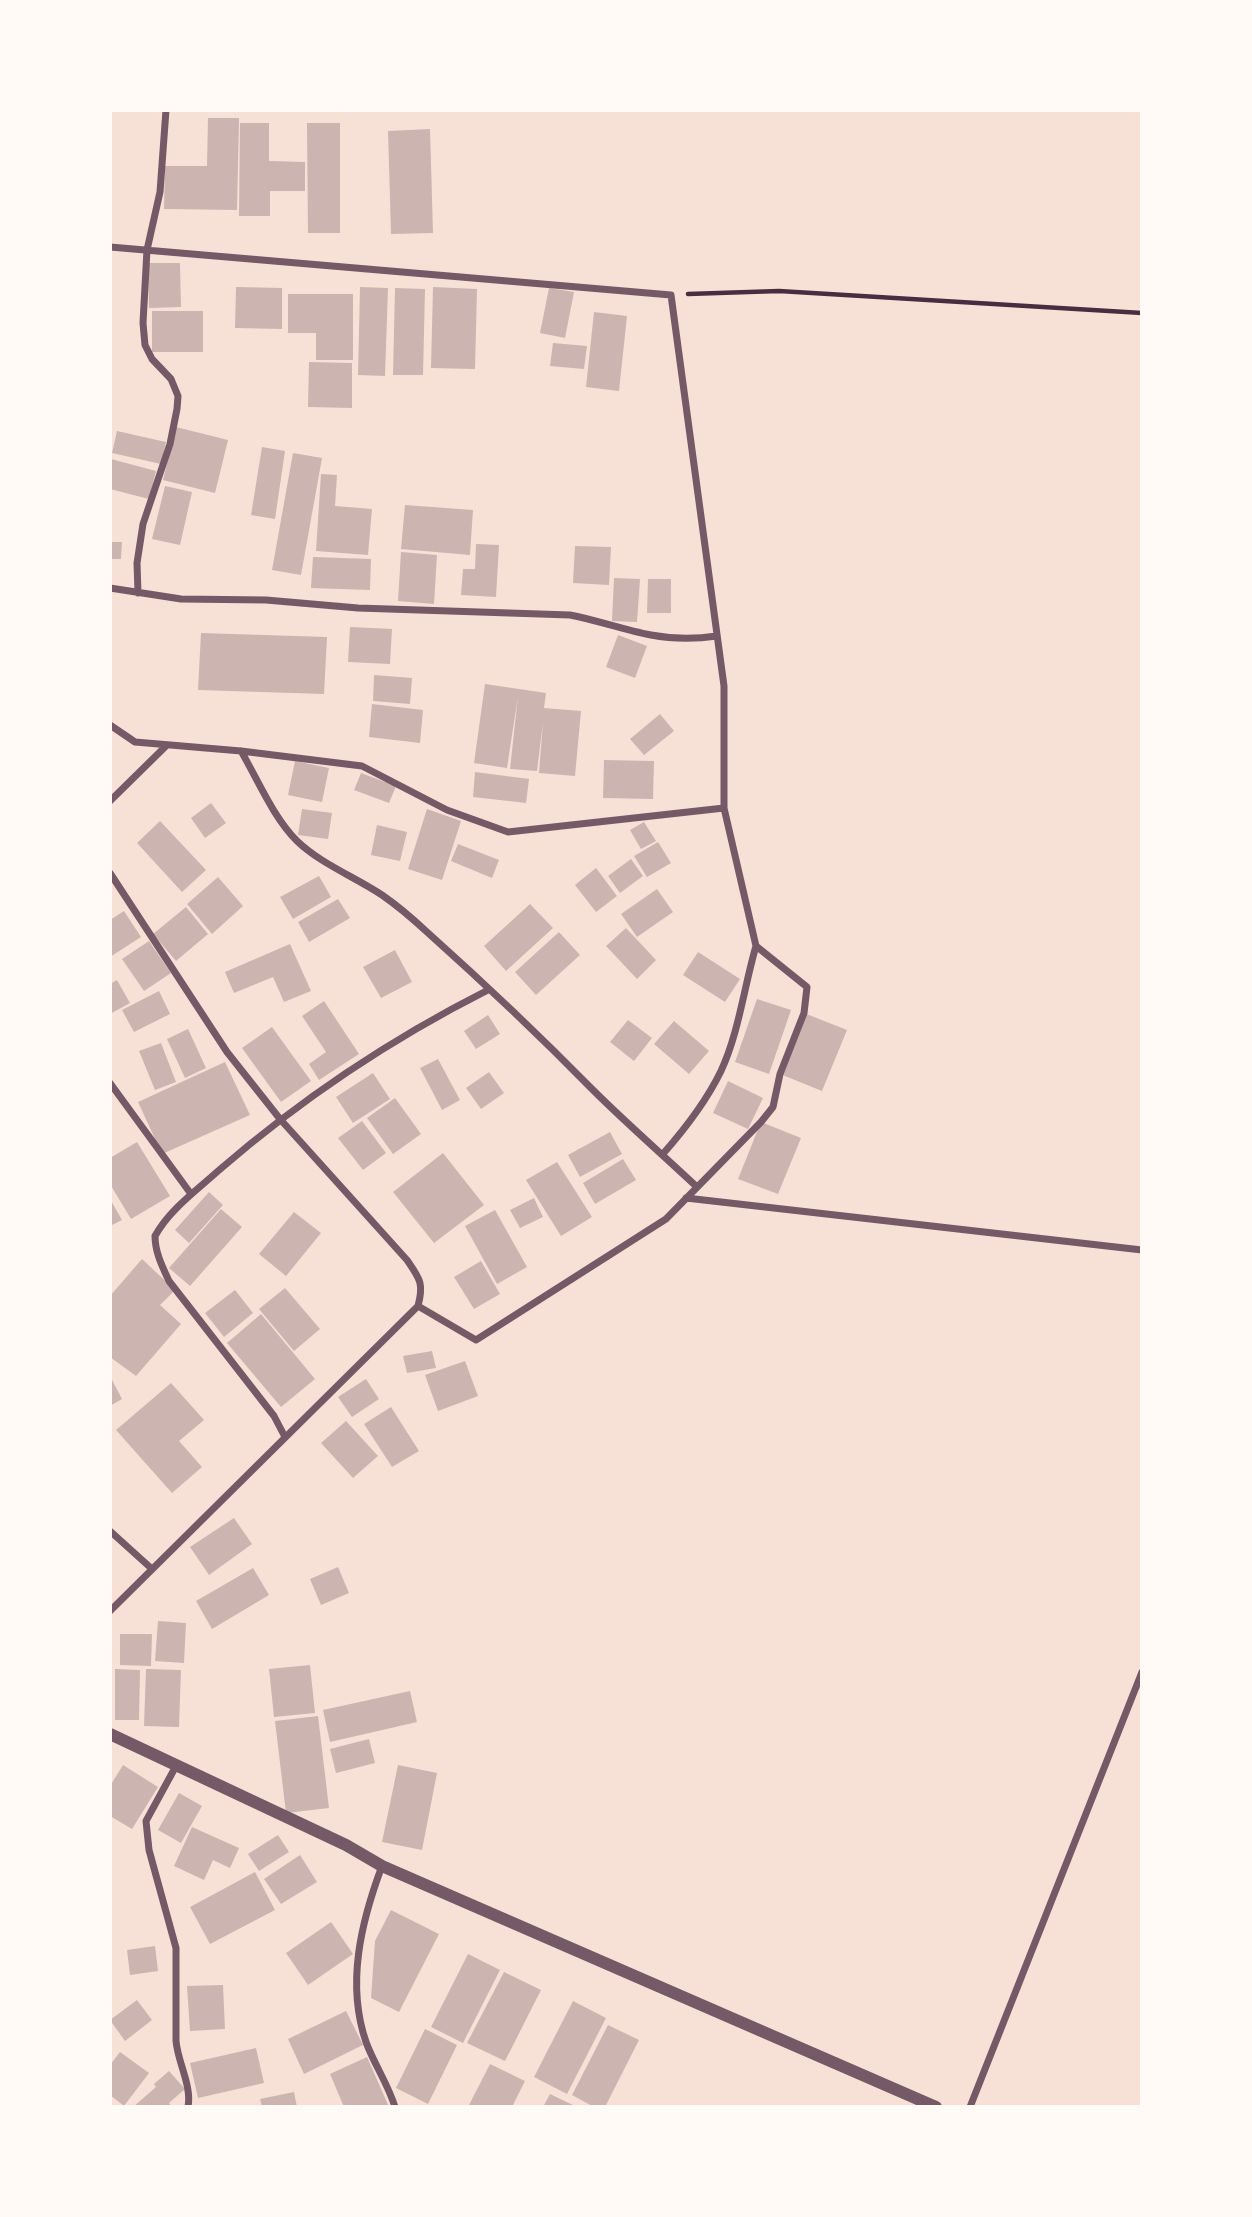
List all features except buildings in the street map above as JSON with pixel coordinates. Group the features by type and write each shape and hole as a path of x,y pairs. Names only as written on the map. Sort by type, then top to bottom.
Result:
{"street":[{"path":"138,593 137,563 143,524 170,444 178,396 171,379 152,359 145,345 143,323 147,250 160,192 166,110"},
{"path":"110,247 671,295 724,686 724,808 756,946 736,1029 721,1070 700,1108 662,1155"},
{"path":"110,588 181,599 266,600 347,607 570,615 596,619 652,636 717,636"},
{"path":"110,725 135,742 241,751 362,766 447,810 508,832 724,808"},
{"path":"110,801 167,745"},
{"path":"241,751 279,816 297,840 320,858 382,895 413,919 473,972 488,990 515,1012 593,1090 697,1187"},
{"path":"110,873 227,1052 280,1119 407,1261 421,1280 422,1292 418,1306 110,1611"},
{"path":"418,1306 476,1340 666,1219 773,1107 780,1074 804,1013 807,987 756,946"},
{"path":"285,1437 266,1405 169,1281 160,1262 155,1236 191,1194 280,1119 352,1068 457,1005 488,990"},
{"path":"110,1083 191,1194"},
{"path":"686,1198 1142,1250"},
{"path":"110,1531 152,1569"},
{"path":"970,2107 1142,1672"},
{"path":"110,1734 346,1845 382,1866 936,2107"},
{"path":"176,1766 146,1821 149,1850 176,1948 176,2041 190,2096 188,2107"},
{"path":"382,1866 367,1911 356,1982 366,2041 395,2107"}],"path":[{"path":"671,295 779,291 1142,313"}]}
